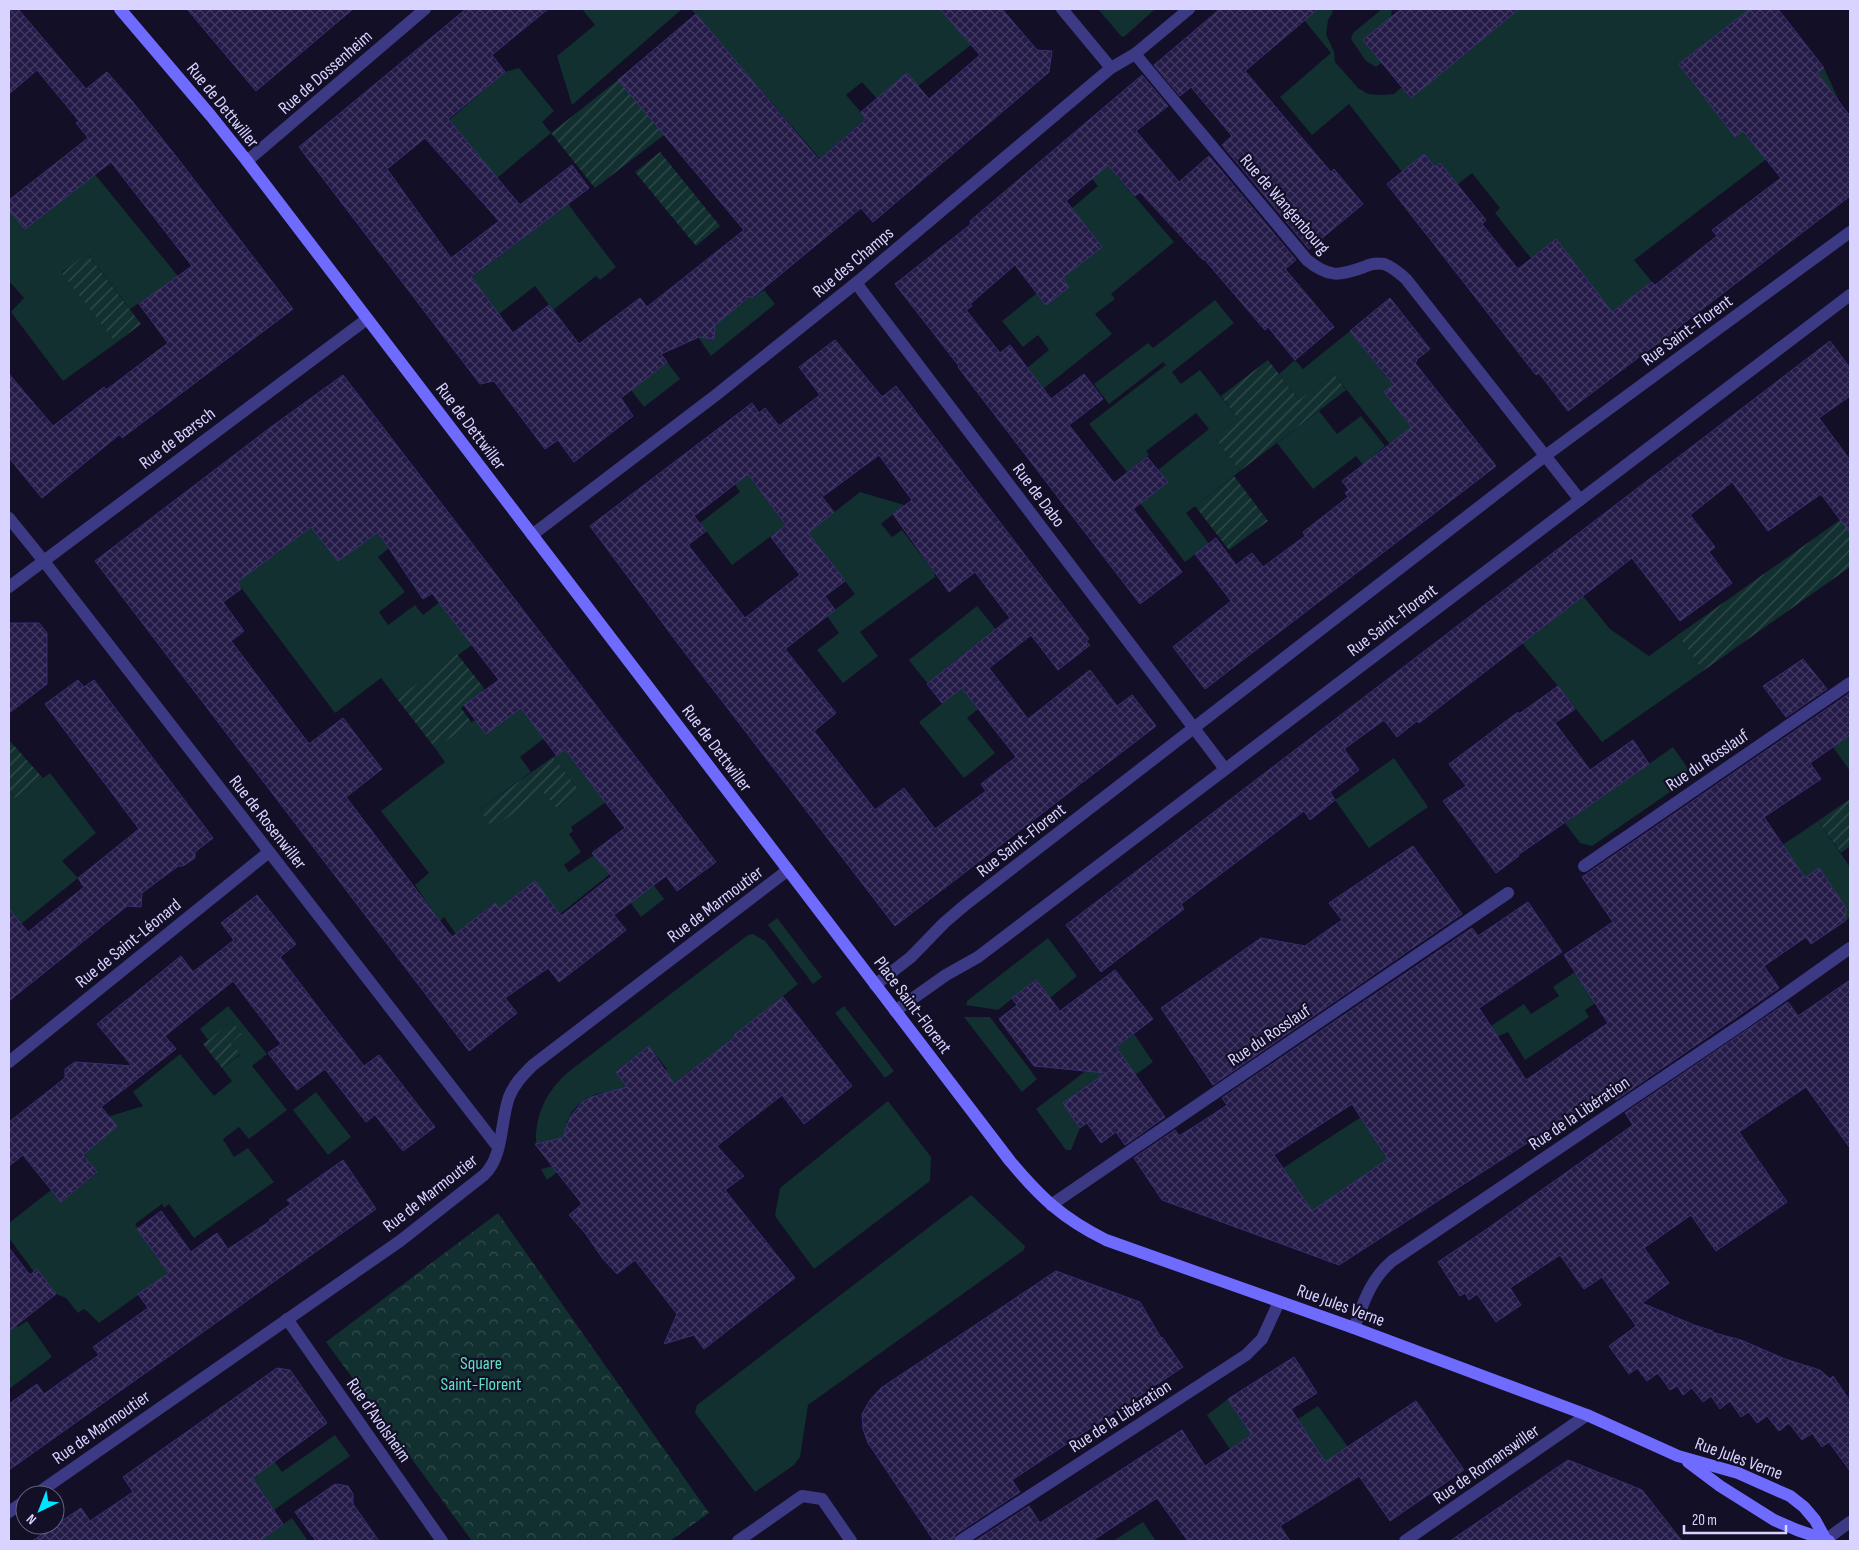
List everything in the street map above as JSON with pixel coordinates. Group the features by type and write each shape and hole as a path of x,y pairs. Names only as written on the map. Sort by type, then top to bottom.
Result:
{"main road":[{"name":"Rue de Dettwiller","path":"120,9 247,161 788,870"},
{"name":"Place Saint-Florent","path":"788,870 1010,1162"},
{"name":"Rue Jules Verne","path":"1010,1162 1051,1206 1084,1229 1106,1240 1354,1328 1587,1415 1678,1456 1738,1473 1790,1496 1804,1507 1826,1541"},
{"name":"Rue Jules Verne","path":"1678,1456 1720,1486 1774,1520 1826,1541"}],"street":[{"name":"Rue de Dossenheim","path":"247,161 425,9"},
{"path":"1062,9 1111,68"},
{"name":"Rue des Champs","path":"532,535 716,395 856,283 1111,68 1135,54 1189,9"},
{"name":"Rue de Wangenbourg","path":"1135,54 1307,260 1318,269 1330,274 1344,274 1371,264 1382,263 1394,268 1406,279 1545,456"},
{"name":"Rue Saint-Florent","path":"875,985 911,957 944,923 965,905 1545,456 1850,232"},
{"name":"Rue de Dabo","path":"856,283 1194,728"},
{"name":"Rue Saint-Florent","path":"895,1011 946,975 978,958 1850,294"},
{"name":"Rue de Bœrsch","path":"9,587 367,319"},
{"path":"1545,456 1580,500"},
{"name":"Rue de Rosenwiller","path":"9,518 498,1147"},
{"name":"Rue du Rosslauf","path":"1584,866 1850,683"},
{"path":"1194,728 1225,769"},
{"name":"Rue de Saint-Léonard","path":"9,1062 269,852"},
{"name":"Rue de Marmoutier","path":"49,1485 400,1241 484,1175 496,1161 510,1095 516,1084 533,1065 788,870"},
{"name":"Rue du Rosslauf","path":"1051,1206 1508,893"},
{"name":"Rue de la Libération","path":"1354,1328 1372,1282 1392,1260 1747,1020 1850,948"},
{"name":"Rue de la Libération","path":"960,1541 1246,1355 1262,1339 1279,1302"},
{"name":"Rue d'Avolsheim","path":"287,1319 442,1541"},
{"name":"Rue de Romanswiller","path":"1406,1541 1587,1415"},
{"path":"738,1541 802,1496 822,1499 851,1541"},
{"path":"1826,1541 1850,1522"}],"green space":[{"path":"582,9 682,9 572,105 557,56 595,25"},
{"path":"691,9 940,9 971,45 918,86 907,73 879,101 862,82 846,95 866,118 820,159"},
{"path":"1098,9 1152,9 1154,10 1122,37"},
{"path":"1318,9 1331,9 1333,12 1328,20 1326,34 1334,52 1335,62 1358,88 1368,94 1382,95 1394,94 1402,87 1410,98 1519,9 1750,9 1679,64 1735,137 1824,68 1840,103 1634,260 1652,282 1610,313 1542,272 1495,213 1500,208 1472,173 1452,189 1446,182 1452,177 1440,163 1435,167 1424,154 1402,172 1349,104 1312,135 1280,97 1331,53 1304,20"},
{"path":"1382,9 1390,9 1392,11 1382,62 1376,67 1366,61 1351,39 1353,33"},
{"path":"519,68 554,111 542,122 551,133 497,178 449,120 505,72"},
{"path":"618,80 664,135 595,188 551,133"},
{"path":"1091,118 1116,149 1117,176 1174,242 1111,294 1115,299 1095,314 1112,334 1043,389 1027,368 1049,350 1038,335 1023,347 1002,321 1037,293 1046,304 1069,287 1060,275 1102,247 1071,209 1098,186 1063,143"},
{"path":"660,152 720,226 696,246 635,172"},
{"path":"93,172 182,281 158,300 153,294 130,309 88,254 62,272 116,343 63,381 11,312 24,298 9,281 9,210"},
{"path":"568,204 616,267 600,280 596,276 553,310 535,286 499,314 471,278"},
{"path":"87,253 141,324 116,343 62,273"},
{"path":"764,290 775,304 711,356 698,337 751,296 753,298"},
{"path":"1215,300 1234,323 1172,372 1181,384 1200,370 1238,419 1214,437 1240,471 1186,513 1209,544 1185,562 1140,503 1168,482 1158,470 1209,429 1196,413 1146,451 1149,455 1127,472 1089,424 1166,365 1163,362 1109,404 1094,384 1148,343 1153,348"},
{"path":"1350,331 1391,382 1393,386 1385,392 1428,447 1406,464 1334,374 1299,400 1279,374 1295,360 1303,369"},
{"path":"1268,360 1299,400 1334,374 1346,390 1240,471 1214,437 1238,419 1221,396"},
{"path":"667,362 680,379 644,407 631,390"},
{"path":"1319,411 1337,434 1361,416 1385,446 1363,465 1356,456 1313,489 1277,443"},
{"path":"743,468 786,525 732,565 700,523 740,492 730,477"},
{"path":"1234,476 1268,521 1229,550 1195,506"},
{"path":"860,492 904,505 881,524 892,537 902,530 935,573 935,577 860,632 878,656 843,683 817,650 839,633 827,616 855,594 808,533"},
{"path":"1847,515 1850,520 1850,567 1703,671 1678,635"},
{"path":"311,527 378,532 389,548 378,557 405,592 379,612 388,625 415,605 423,615 441,601 472,645 397,699 381,678 335,713 222,562 256,532 274,555"},
{"path":"1583,596 1610,629 1649,656 1678,635 1703,671 1602,742 1522,643"},
{"path":"977,606 1012,649 994,663 978,643 946,668 978,709 967,718 995,753 964,778 919,722 943,703 909,660"},
{"path":"457,654 484,688 481,693 461,708 472,723 435,748 397,699"},
{"path":"529,702 553,734 520,757 531,772 479,810 493,827 543,791 556,808 579,790 553,757 565,749 606,802 571,827 573,831 569,834 581,852 564,865 569,872 594,855 633,857 664,899 641,917 610,874 560,914 535,882 501,911 494,903 480,914 486,921 460,940 444,917 440,921 415,885 429,873 381,811 445,762 435,748 475,720 509,716"},
{"path":"1850,735 1850,771 1833,747"},
{"path":"9,740 43,778 15,798 9,790"},
{"path":"1673,747 1693,776 1592,846 1580,843 1565,823"},
{"path":"553,757 579,790 556,808 543,792 493,828 479,810"},
{"path":"1394,758 1428,807 1369,848 1335,800"},
{"path":"50,773 96,833 62,861 78,878 21,924 11,912 9,914 9,790 15,798"},
{"path":"1850,799 1850,846 1841,853 1818,821"},
{"path":"1818,821 1850,867 1850,917 1845,921 1846,908 1819,869 1773,899 1772,852"},
{"path":"777,918 822,977 813,984 768,925"},
{"path":"753,934 765,941 798,984 735,1035 735,1037 641,1108 622,1097 609,1093 595,1095 580,1103 567,1122 568,1137 575,1159 547,1180 541,1169 553,1166 548,1142 536,1144 536,1133 543,1105 553,1088 567,1073 748,935","holes":["649,1046 667,1069 633,1095 616,1071"]},
{"path":"1048,938 1077,976 1050,998 1035,980 998,1010 966,1005 967,1001"},
{"path":"1575,972 1616,989 1585,1010 1589,1017 1525,1060 1508,1032 1435,1063 1524,1004 1531,1014 1559,996 1553,987"},
{"path":"228,1006 267,1054 252,1066 287,1110 249,1139 239,1127 223,1139 234,1157 248,1148 274,1182 194,1238 169,1204 164,1208 162,1204 135,1224 169,1273 99,1323 83,1309 78,1313 66,1298 56,1294 38,1270 34,1272 9,1238 9,1223 51,1190 61,1202 97,1173 84,1156 91,1122 143,1106 133,1092 180,1054 214,1096 232,1081 222,1068 240,1055 231,1043 242,1034 232,1021 208,1040 200,1029"},
{"path":"844,1006 894,1071 885,1078 835,1013"},
{"path":"964,1017 990,1017 1037,1079 1022,1092"},
{"path":"232,1021 242,1034 231,1043 240,1054 222,1068 203,1044"},
{"path":"1134,1034 1153,1062 1134,1076 1115,1067 1063,1103 1080,1128 1071,1150 1066,1150 1036,1109"},
{"path":"316,1092 351,1137 328,1155 293,1110"},
{"path":"888,1101 931,1157 930,1181 814,1269 775,1216 780,1188"},
{"path":"1361,1117 1388,1159 1312,1211 1274,1174"},
{"path":"971,1195 1025,1246 1024,1250 808,1405 800,1457 794,1465 755,1492 695,1413 697,1405"},
{"name":"Square Saint-Florent","path":"498,1213 709,1513 670,1541 472,1541 326,1342"},
{"path":"9,1297 20,1311 12,1319 18,1327 27,1321 52,1357 9,1389 9,1379 11,1377 9,1375"},
{"path":"1228,1399 1264,1452 1303,1427 1298,1419 1318,1406 1348,1447 1289,1488 1215,1511 1182,1534 1170,1515 1250,1479 1207,1415"},
{"path":"335,1435 350,1456 274,1510 248,1474 272,1458 282,1472"},
{"path":"292,1518 308,1541 259,1541"},
{"path":"1143,1522 1156,1541 1113,1541"}],"building":[{"path":"9,9 18,9 86,89 107,72 179,160 293,309 122,438 120,434 42,498 9,458 9,374 53,426 104,387 106,390 168,343 139,304 192,266 111,162 25,229 9,210 9,200 88,138 76,123 79,121 37,70 9,94"},
{"path":"187,9 353,9 256,91"},
{"path":"466,9 548,9 492,55 505,72 448,119 520,205 572,165 589,188 471,277 513,333 549,305 579,344 640,298 647,307 744,230 618,80 696,14 819,160 866,119 861,112 907,73 929,99 980,55 940,9 1002,9 1037,50 1052,51 1049,72 873,222 861,208 752,298 750,296 715,325 714,339 699,337 661,354 667,362 621,398 633,416 574,462 558,440 545,449 494,381 480,384 299,147","holes":["425,138 499,221 451,258 387,169"]},
{"path":"1220,9 1318,9 1245,71 1331,172 1334,169 1363,204 1309,249 1222,145 1232,136 1191,87 1180,96 1154,65"},
{"path":"1401,9 1519,9 1411,98 1363,40"},
{"path":"1750,9 1778,9 1824,68 1817,73 1850,116 1850,196 1568,411 1539,373 1536,375 1387,184 1424,154 1435,167 1440,163 1486,220 1482,224 1518,269 1556,239 1612,312 1652,282 1655,285 1717,236 1712,230 1781,178 1743,131 1735,137 1679,64"},
{"path":"1142,75 1168,106 1136,131 1179,182 1209,156 1296,260 1285,269 1334,327 1295,360 1268,327 1265,330 1204,259 1140,192 1135,196 1108,165 1066,201 1102,247 1062,278 1069,287 1046,305 1015,265 970,304 972,306 966,310 1000,353 1010,345 1051,399 1084,374 1103,399 1069,425 1114,483 1147,457 1168,482 1133,509 1182,572 1140,604 895,284 971,224 970,221"},
{"path":"1390,298 1430,349 1416,360 1415,363 1496,466 1205,689 1173,647 1231,601 1195,554 1216,538 1236,565 1252,553 1263,567 1305,536 1303,532 1348,497 1345,493 1349,490 1342,481 1412,427 1384,392 1394,385 1350,331"},
{"path":"835,340 882,397 896,386 1089,639 1086,641 1090,645 1058,670 1031,635 989,668 1028,719 1090,670 1117,706 1132,695 1156,726 895,926 590,526 752,403 759,413 765,408 779,426 820,395 799,367","holes":["879,455 912,500 893,514 949,592 975,572 1010,618 927,684 942,703 962,688 1016,757 981,784 986,791 935,829 904,788 875,810 814,731 836,713 785,649 835,610 825,596 845,581 808,533 834,512 822,497","748,474 786,525 771,537 800,575 745,618 688,545 706,531 694,516"]},
{"path":"1830,341 1850,368 1850,396 1819,418 1850,460 1850,533 1821,494 1768,531 1732,482 1690,515 1715,547 1709,552 1732,583 1680,621 1632,558 1419,723 1417,721 1397,737 1384,720 1344,749 1359,770 1330,792 1335,800 1310,820 1304,811 1181,904 1184,909 1101,972 1066,925"},
{"path":"343,375 716,862 677,891 666,876 614,915 626,930 559,982 548,968 505,998 517,1013 469,1051 95,561 271,427","holes":["311,527 338,561 378,532 423,599 432,593 499,680 464,705 486,734 521,708 557,756 565,749 625,828 592,853 612,876 561,916 535,881 499,909 495,903 452,937 346,797 382,769 343,718 309,744 231,641 244,631 223,602 241,589 237,582"]},
{"path":"9,623 39,623 47,633 47,684 9,713"},
{"path":"1803,659 1827,689 1786,717 1763,686"},
{"path":"78,680 84,687 94,680 213,838 195,852 195,858 183,866 178,866 142,893 141,907 127,906 9,1001 9,909 28,932 84,887 78,878 139,829 45,704"},
{"path":"1558,686 1575,709 1555,723 1590,770 1633,740 1649,764 1518,855 1496,873 1443,801 1466,786 1449,764 1518,712 1519,714"},
{"path":"1850,693 1850,735 1810,763 1821,779 1764,817 1805,878 1819,868 1846,908 1845,921 1811,944 1806,937 1764,966 1779,988 1616,1100 1609,1090 1339,1265 1162,1200 1134,1158 1175,1130 1179,1136 1227,1105 1222,1098 1472,928 1478,936 1528,902 1562,952 1479,1008 1526,1080 1608,1023 1564,955 1613,922 1582,877","holes":["1352,1104 1388,1159 1312,1211 1274,1155"]},
{"path":"1413,846 1462,914 1213,1085 1161,1008 1261,938 1305,946 1342,920 1329,903"},
{"path":"257,895 296,944 280,957 321,1011 364,1066 379,1055 435,1127 403,1151 375,1115 366,1122 325,1069 297,1090 268,1053 281,1044 233,981 165,1036 176,1049 101,1107 117,1126 83,1155 97,1172 61,1202 23,1155 9,1166 9,1122 65,1078 65,1069 75,1062 132,1066 97,1024 181,956 193,972 234,940 221,923"},
{"path":"1115,970 1153,1019 1116,1047 1165,1117 1125,1145 1116,1132 1101,1143 1087,1123 1080,1128 1063,1103 1106,1073 1034,1066 999,1019 1017,1005 1012,998 1036,980 1060,1011"},
{"path":"1850,980 1850,1148 1806,1087 1739,1132 1787,1202 1716,1251 1691,1215 1644,1248 1669,1283 1642,1303 1713,1331 1711,1332 1741,1340 1785,1359 1820,1370 1830,1379 1833,1376 1850,1401 1850,1471 1829,1442 1822,1447 1812,1433 1802,1440 1789,1423 1779,1431 1767,1416 1757,1423 1749,1412 1741,1417 1730,1401 1720,1409 1711,1396 1703,1402 1692,1388 1683,1395 1677,1386 1670,1390 1658,1373 1647,1381 1637,1368 1629,1374 1609,1346 1636,1326 1602,1277 1584,1289 1560,1255 1510,1288 1521,1305 1496,1322 1477,1294 1469,1300 1465,1293 1460,1296 1438,1262 1633,1125 1625,1113 1788,1002 1798,1016"},
{"path":"783,997 852,1086 804,1124 782,1095 717,1146 744,1176 725,1190 795,1278 704,1349 694,1335 664,1344 677,1314 635,1260 617,1274 603,1259 585,1233 569,1215 582,1204 535,1144 563,1138 570,1117 582,1102 591,1097 627,1087 616,1072 649,1046 674,1084"},
{"path":"343,1160 376,1209 9,1470 9,1404 37,1384 44,1394 99,1355 93,1347 148,1308 138,1294 169,1273 137,1229 161,1211 191,1252 217,1233 228,1249 270,1221 291,1204 287,1200"},
{"path":"9,1248 30,1275 37,1269 56,1294 9,1331"},
{"path":"1056,1271 1140,1302 1161,1338 1183,1367 1012,1480 1020,1492 956,1534 952,1541 934,1541 868,1443 863,1429 862,1414 870,1400 881,1388"},
{"path":"1294,1357 1317,1393 1291,1409 1325,1462 1416,1401 1464,1470 1390,1521 1359,1476 1280,1526 1290,1541 1188,1541 1157,1498 1092,1541 975,1541 1029,1506 1040,1523 1182,1430 1205,1466 1252,1435 1228,1399"},
{"path":"277,1368 290,1370 327,1423 252,1478 283,1524 259,1541 32,1541 41,1535 65,1535 65,1519 81,1508 90,1521 133,1492 123,1477"},
{"path":"1568,1460 1642,1490 1682,1541 1450,1541"},
{"path":"335,1484 348,1486 353,1494 353,1504 379,1541 316,1541 295,1512"}]}
